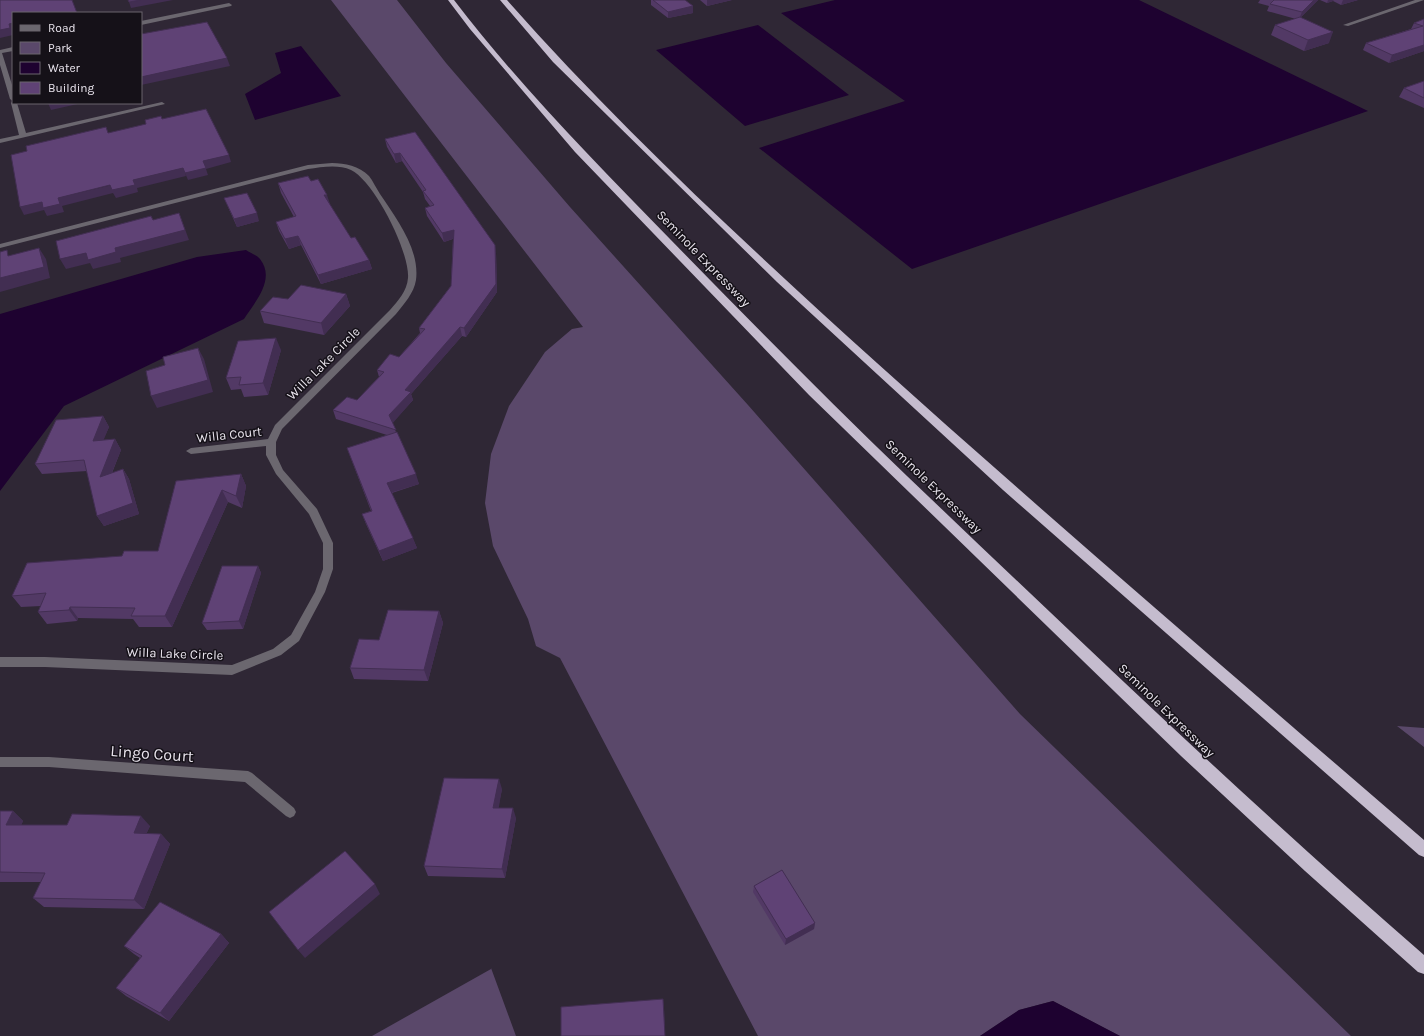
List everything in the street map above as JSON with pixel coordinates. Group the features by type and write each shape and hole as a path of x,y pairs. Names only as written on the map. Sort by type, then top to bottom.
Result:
{"highway":[{"name":"Seminole Expressway","path":"450,0 472,28 578,150 813,392 1186,751 1310,866 1424,966"},
{"path":"503,0 556,60 632,137 780,280 1007,487 1311,754 1424,850"}],"street":[{"path":"1346,25 1421,0"},
{"path":"142,23 230,5"},
{"path":"12,49 0,53 12,95"},
{"path":"14,104 23,135"},
{"path":"0,141 162,104"},
{"name":"Willa Lake Circle","path":"0,246 308,167 332,164 347,166 359,171 366,177 406,244 413,264 412,281 406,295 393,312 278,428 270,442 271,456 279,472 313,512 328,543 328,569 320,592 295,638 270,655 232,670 45,662 0,662"},
{"name":"Willa Court","path":"191,451 270,442"},
{"name":"Lingo Court","path":"0,762 49,762 248,777 290,812"}],"green space":[{"path":"331,0 397,0 446,63 570,207 748,405 1020,714 1351,1036 1120,1036 1053,1001 1019,1010 980,1036 758,1036 560,658 536,646 528,619 493,546 485,503 491,454 509,406 545,352 572,329 583,327"},
{"path":"1397,726 1424,728 1424,747"},
{"path":"491,969 516,1036 372,1036"}],"water":[{"path":"835,0 1139,0 1368,111 912,269 759,148 905,101 781,13"},
{"path":"758,25 849,95 745,126 656,50"},
{"path":"301,46 341,96 255,120 245,94 281,73 275,53"},
{"path":"246,250 260,259 266,274 262,290 244,319 64,406 0,491 0,314 197,257"},
{"path":"1053,1001 1120,1036 980,1036 1019,1010"}],"building":[{"path":"0,0 72,0 77,12 12,12 12,23 9,24 10,28 0,30"},
{"path":"128,0 141,0 129,2"},
{"path":"653,0 685,0 693,6 668,12"},
{"path":"1274,0 1314,0 1302,12 1270,4"},
{"path":"1300,17 1333,32 1308,40 1275,25"},
{"path":"1424,19 1424,45 1392,55 1366,43 1423,26 1414,23"},
{"path":"207,22 227,58 142,77 142,34"},
{"path":"1424,81 1424,98 1404,88"},
{"path":"206,109 229,155 203,161 206,168 185,173 183,168 133,180 135,185 112,190 110,185 58,198 60,204 43,208 42,202 20,207 11,155 27,151 26,146 106,127 108,133 146,124 145,120 161,116 162,119"},
{"path":"415,132 495,245 496,284 464,328 460,327 405,390 411,392 389,415 396,430 333,410 347,397 357,400 384,372 377,370 390,354 399,357 425,329 419,328 451,286 454,230 442,233 425,208 434,205 423,191 426,190 400,153 394,154 385,139"},
{"path":"308,176 311,181 318,179 327,195 324,195 351,238 355,237 369,260 318,275 298,236 285,239 276,222 296,216 278,183"},
{"path":"247,193 257,213 234,219 224,198"},
{"path":"179,213 185,230 115,248 116,252 88,260 86,253 60,259 56,241 151,216 153,220"},
{"path":"39,248 44,267 0,278 0,252 7,250 8,256"},
{"path":"301,285 346,294 321,323 260,311 273,297 288,299"},
{"path":"276,338 263,383 239,385 241,377 226,378 238,341"},
{"path":"198,348 208,380 151,396 146,371 165,365 163,357"},
{"path":"103,416 93,441 115,439 100,477 123,469 133,503 97,516 84,460 35,464 56,420"},
{"path":"397,432 416,474 387,483 413,538 379,551 362,514 372,511 347,448"},
{"path":"241,474 236,496 222,490 165,616 131,616 135,608 70,607 69,610 38,612 46,593 12,596 27,563 122,556 124,551 158,551 176,481"},
{"path":"222,566 258,566 239,621 202,623"},
{"path":"388,610 439,611 424,670 350,668 359,639 379,640"},
{"path":"444,778 499,779 493,808 513,808 502,869 424,866"},
{"path":"0,811 13,811 6,825 67,825 72,814 141,816 134,833 161,834 134,900 33,898 45,873 0,872"},
{"path":"345,851 375,884 298,950 269,912"},
{"path":"782,870 815,923 786,939 754,886"},
{"path":"160,902 221,934 160,1013 116,988 142,956 124,946"},
{"path":"663,999 665,1036 561,1036 561,1007"}]}
